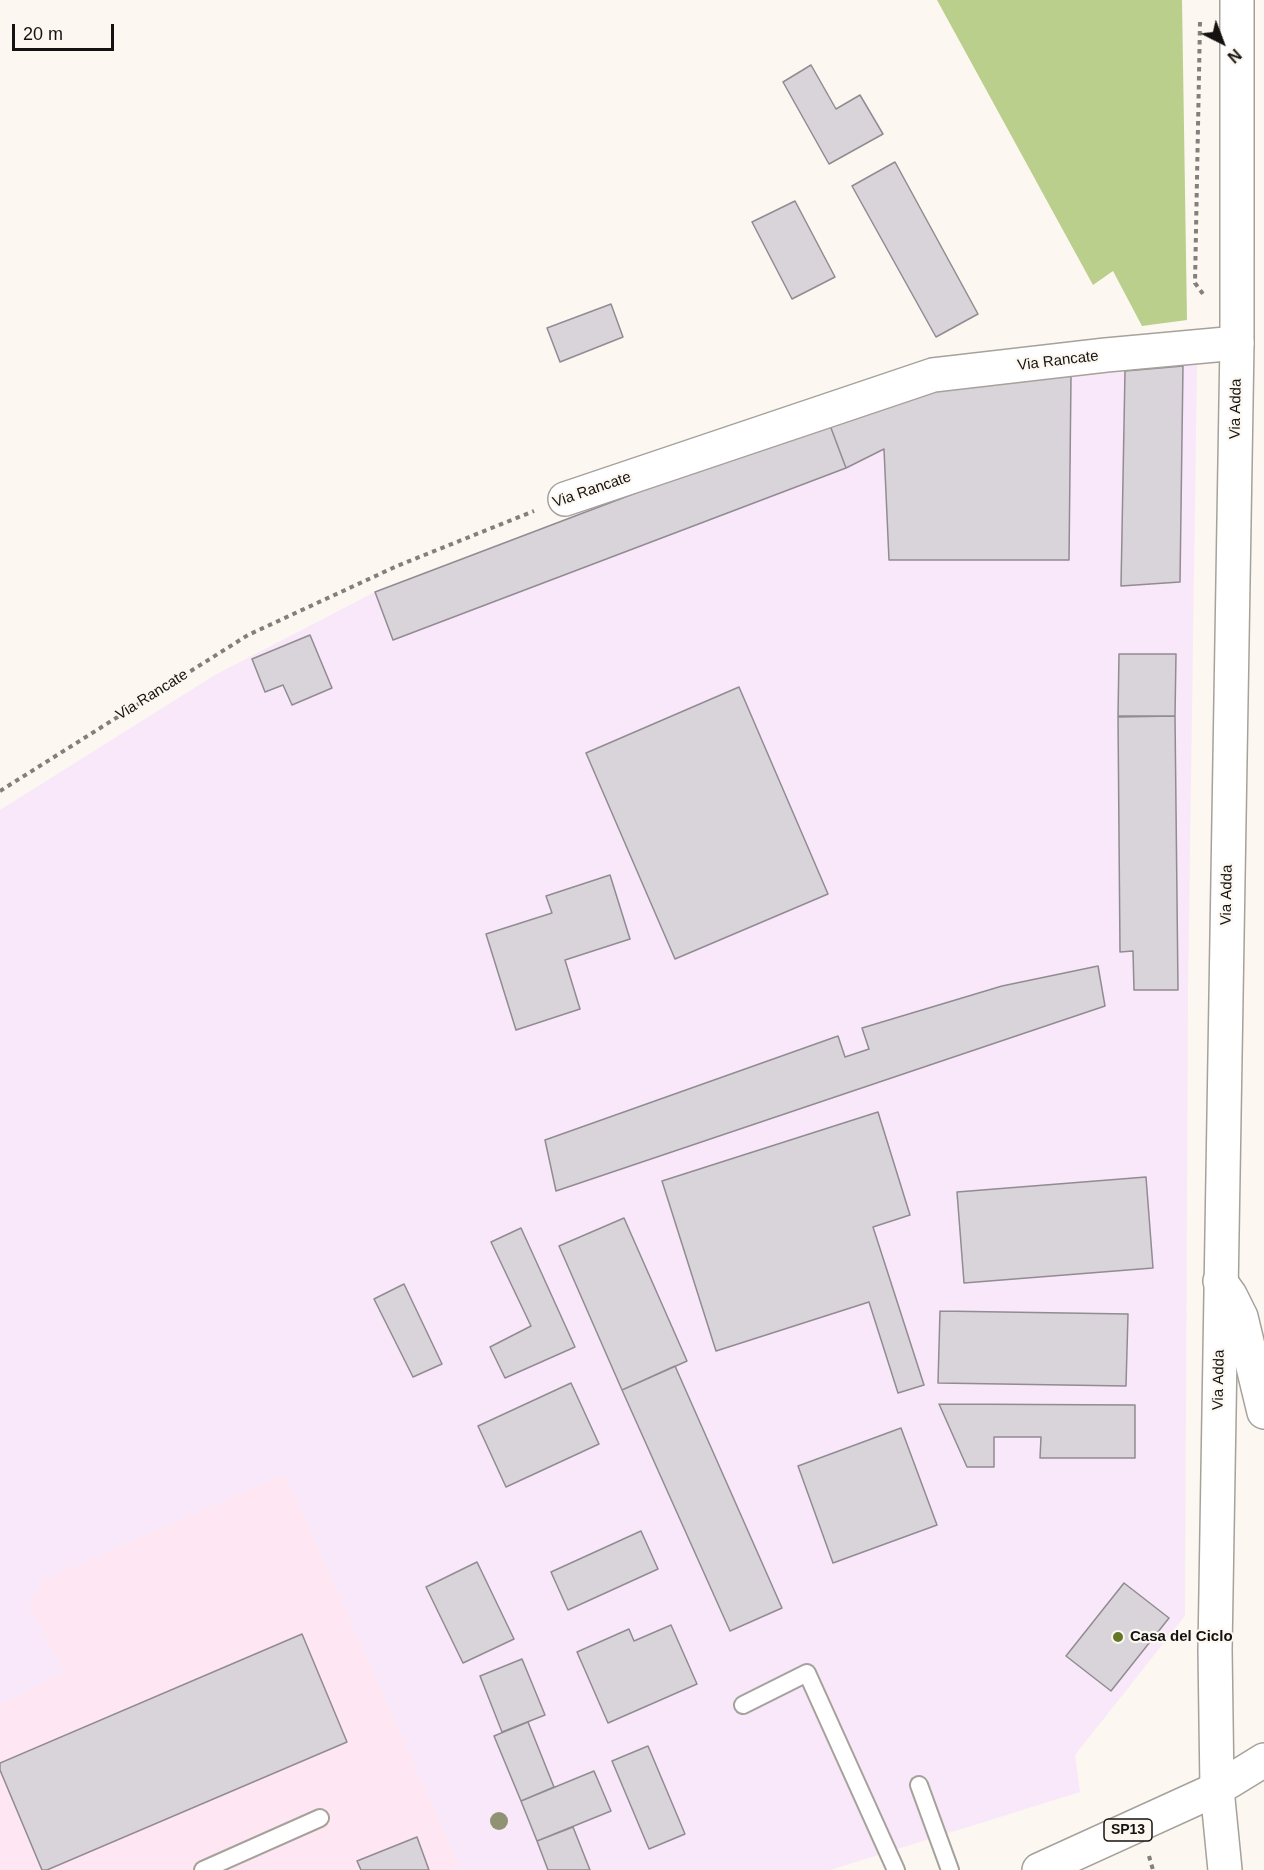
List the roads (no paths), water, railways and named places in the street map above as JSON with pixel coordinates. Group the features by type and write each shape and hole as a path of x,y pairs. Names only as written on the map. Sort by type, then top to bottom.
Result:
{"main road":[{"name":"Via Adda","path":"1225,1870 1217,1789 1215,1649 1237,343 1236,0"},
{"name":"Via Rancate","path":"565,499 933,375 1237,343"},
{"path":"1220,1281 1230,1295 1240,1317 1264,1412"},
{"name":"SP13","path":"1039,1870 1217,1789 1264,1760"}],"lane":[{"path":"743,1705 807,1673 896,1870"},
{"path":"919,1785 950,1870"},
{"path":"203,1870 320,1818"}],"place":[{"name":"Casa del Ciclo","path":"1118,1637"}]}
